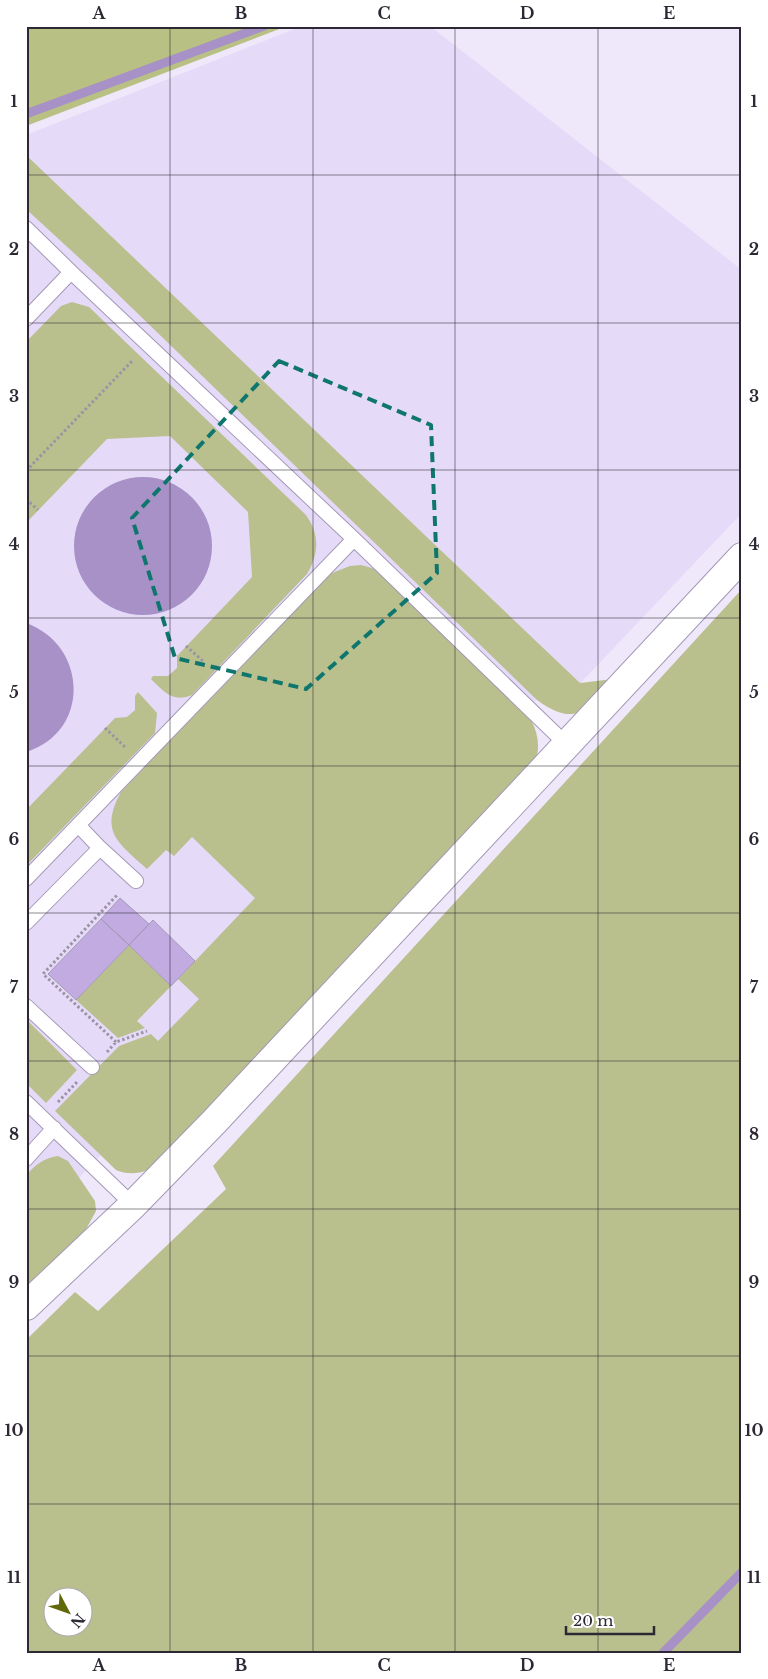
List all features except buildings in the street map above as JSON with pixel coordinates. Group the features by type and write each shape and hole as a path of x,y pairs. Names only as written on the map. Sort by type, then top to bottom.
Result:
{"street":[{"path":"26,1306 133,1205 214,1122 742,557"}],"lane":[{"path":"26,228 354,539 566,744"},
{"path":"26,319 71,272"},
{"path":"26,879 354,539"},
{"path":"78,825 100,848 135,879"},
{"path":"26,923 100,848"},
{"path":"26,1006 92,1067"},
{"path":"26,1102 133,1205"},
{"path":"26,1159 54,1128"}],"path":[{"path":"26,471 148,345"},
{"path":"26,499 38,510"},
{"path":"186,646 199,658"},
{"path":"105,728 118,740"},
{"path":"116,1042 43,974 135,879"}],"highlighted area":[{"path":"279,361 431,425 437,573 306,689 175,658 132,518"}],"shaded area":[{"path":"302,26 430,26 742,270 742,513 571,693 543,692 125,1160 100,1156 79,1178 83,1204 26,1263 26,135"},
{"path":"143,477 169,482 192,497 207,520 212,546 207,572 192,595 169,610 143,615 117,610 94,595 79,572 74,546 79,520 94,497 117,482"},
{"path":"26,623 46,634 61,650 70,668 74,688 71,708 62,726 47,742 26,752"}],"green space":[{"path":"26,26 287,26 26,126"},
{"path":"26,155 580,683 613,679 596,699 580,712 572,714 551,709 537,700 101,278 26,209"},
{"path":"72,302 89,307 306,515 314,530 316,551 307,574 192,695 179,698 174,697 160,688 151,679 153,676 168,676 177,668 177,656 252,577 248,512 170,436 107,439 26,523 26,342 61,306"},
{"path":"361,565 372,568 383,575 531,720 538,742 535,764 151,1169 133,1173 116,1170 55,1111 119,1046 151,1034 158,1041 199,999 178,979 255,898 192,837 174,856 166,850 147,869 120,844 115,836 112,827 112,817 115,806 121,792 327,575 350,566"},
{"path":"742,589 742,1653 26,1653 26,1340 75,1292 98,1311 226,1189 213,1166"},
{"path":"138,692 157,713 155,733 26,866 26,810 115,718 127,717 135,710 135,696"},
{"path":"129,945 171,986 137,1021 145,1028 118,1038 76,1000"},
{"path":"26,1019 77,1070 46,1103 26,1083"},
{"path":"58,1156 68,1161 95,1201 96,1211 84,1233 26,1290 26,1175 40,1162"}],"waterway":[{"path":"26,114 264,26"},
{"path":"663,1653 742,1572"}]}
